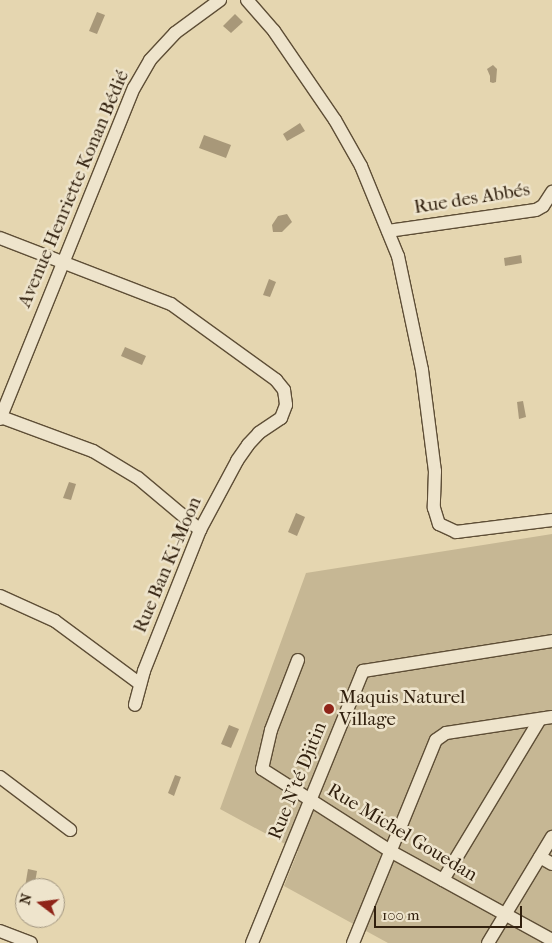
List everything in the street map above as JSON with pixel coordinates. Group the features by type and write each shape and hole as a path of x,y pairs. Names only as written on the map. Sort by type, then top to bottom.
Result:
{"street":[{"name":"Avenue Henriette Konan Bédié","path":"0,418 134,88 150,60 175,33 220,0"},
{"path":"247,0 274,31 335,120 361,166 398,256 422,370 435,471 434,508 439,524 456,532 552,520"},
{"name":"Rue des Abbés","path":"388,231 536,210 543,206 548,194 552,192"},
{"path":"0,238 63,262"},
{"name":"Rue Ban Ki-Moon","path":"63,262 171,304 276,380 284,390 286,405 281,418 259,433 248,444 200,530 140,684 135,705"},
{"path":"0,418 93,451 138,478 200,530"},
{"path":"0,596 55,621 140,684"},
{"name":"Rue N'té Djitin","path":"252,943 363,671 552,641"},
{"name":"Rue Michel Gouedan","path":"298,660 271,730 262,769 390,851 505,916 552,940"},
{"path":"352,943 436,740 440,735 546,718"},
{"path":"443,880 546,718"},
{"path":"0,777 70,830"},
{"path":"488,943 552,837"},
{"path":"540,857 552,864"},
{"path":"0,932 31,943"}],"shaded area":[{"path":"97,12 105,15 97,34 89,31"},
{"path":"235,14 243,22 231,33 223,26"},
{"path":"493,65 497,69 496,82 493,83 490,82 487,69"},
{"path":"300,123 305,131 287,141 283,134"},
{"path":"204,135 231,145 226,158 199,148"},
{"path":"287,214 292,222 282,232 273,232 272,225 278,216"},
{"path":"521,255 522,263 505,266 504,258"},
{"path":"269,279 276,282 270,297 263,295"},
{"path":"125,347 146,356 142,365 121,356"},
{"path":"523,401 526,417 519,419 517,402"},
{"path":"69,482 76,484 71,500 63,498"},
{"path":"296,513 305,517 297,536 288,532"},
{"path":"552,534 552,943 388,943 284,886 298,851 220,809 306,573"},
{"path":"229,725 239,729 231,748 221,744"},
{"path":"175,775 181,777 174,796 168,793"},
{"path":"28,869 37,871 36,878 26,878"}],"place":[{"name":"Maquis Naturel Village","path":"329,709"}]}
